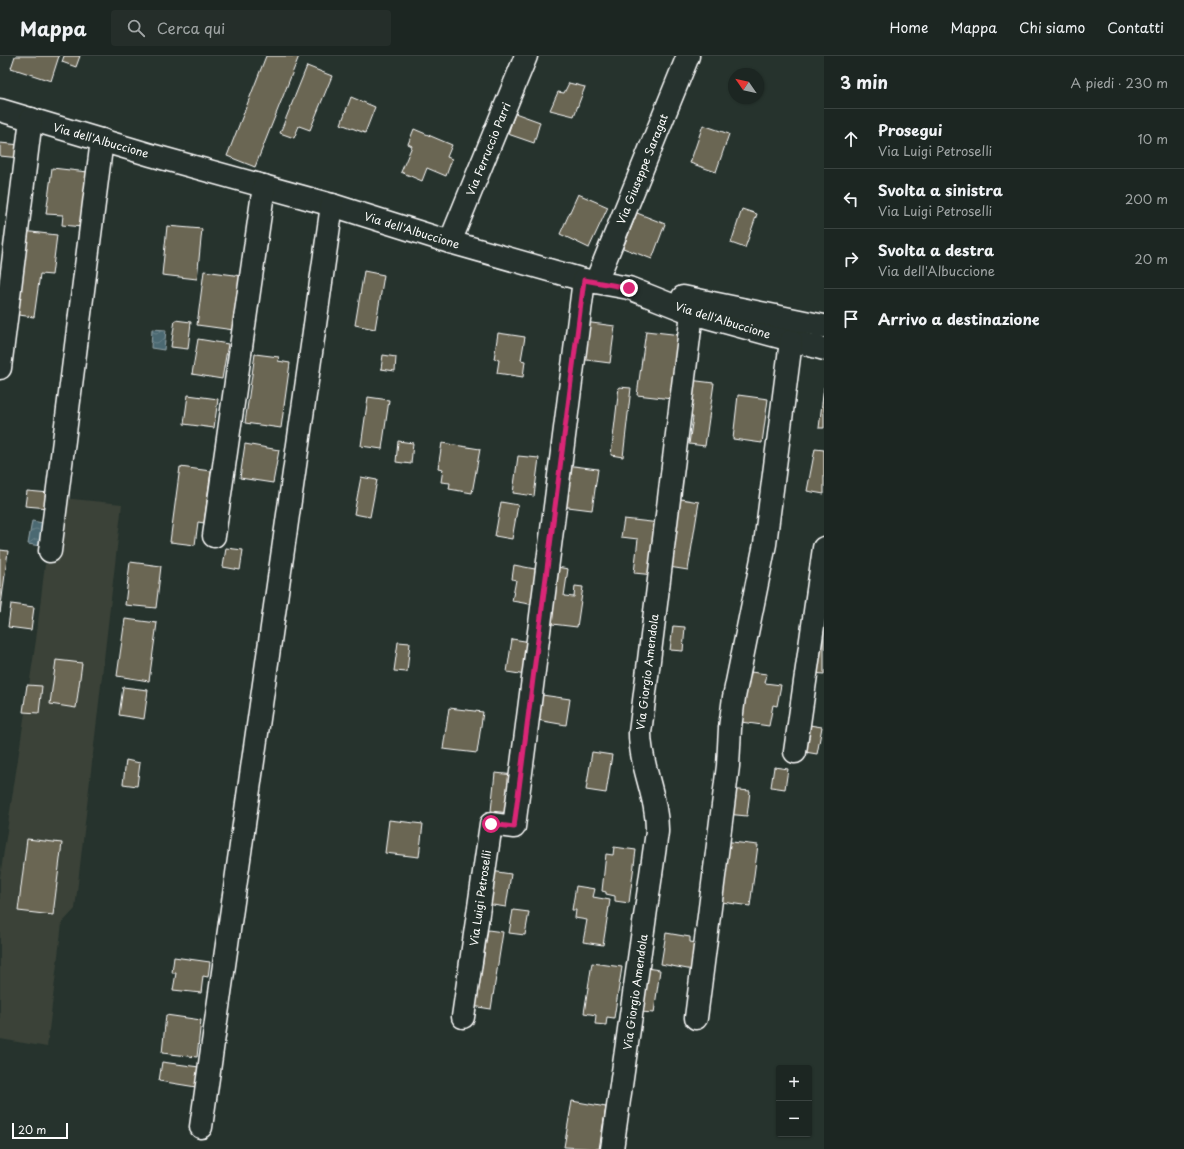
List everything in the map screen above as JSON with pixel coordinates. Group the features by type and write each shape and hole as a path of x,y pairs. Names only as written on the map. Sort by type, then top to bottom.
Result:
{"street":[{"name":"Via Ferruccio Parri","path":"450,242 526,56"},
{"name":"Via Giuseppe Saragat","path":"590,281 688,56"},
{"name":"Via dell'Albuccione","path":"0,110 332,205 450,242 590,281 629,288 692,313 824,349"},
{"path":"0,368 32,119"},
{"path":"50,552 102,140"},
{"path":"214,536 264,186"},
{"path":"201,1127 332,205"},
{"name":"Via Luigi Petroselli","path":"463,1017 491,824 514,827 590,281"},
{"path":"629,288 695,298 824,326"},
{"name":"Via Giorgio Amendola","path":"612,1149 657,832 656,816 641,749 640,733 692,313"},
{"path":"696,1018 728,766 732,712 742,651 757,590 765,544 791,340"},
{"path":"795,752 824,548"}],"shaded area":[{"path":"63,498 122,504 75,909 62,923 47,1047 0,1039 0,877 36,640 45,564 55,563"}],"water":[{"path":"152,329 166,330 164,350 151,348"},
{"path":"32,521 43,523 40,546 28,544"}],"building":[{"path":"15,56 59,56 51,81 11,68"},
{"path":"64,56 80,56 76,67 62,62"},
{"path":"266,56 299,56 255,167 227,156"},
{"path":"307,66 332,76 310,130 299,126 294,138 280,133"},
{"path":"569,83 585,87 574,116 550,110 558,92 564,93"},
{"path":"351,97 375,107 365,133 341,124"},
{"path":"515,113 540,122 534,143 508,134"},
{"path":"703,125 729,134 716,172 690,163"},
{"path":"414,129 452,145 447,157 452,159 446,176 427,168 422,181 401,172 412,146 408,144"},
{"path":"0,143 21,145 20,158 0,156"},
{"path":"52,168 88,172 82,227 62,225 63,215 46,214"},
{"path":"578,194 608,207 589,248 560,234"},
{"path":"742,209 757,214 745,248 731,243"},
{"path":"637,213 665,224 652,259 623,248"},
{"path":"167,226 202,229 197,279 162,275"},
{"path":"23,231 57,235 52,275 40,274 34,317 11,314"},
{"path":"204,271 242,276 234,330 197,325"},
{"path":"364,271 384,275 375,329 355,325"},
{"path":"175,320 191,322 188,349 171,347"},
{"path":"584,322 615,326 610,363 579,359"},
{"path":"646,331 681,335 672,399 637,395"},
{"path":"498,333 525,337 521,360 525,361 523,377 497,373 499,360 494,359"},
{"path":"198,339 228,344 222,379 192,374"},
{"path":"255,354 279,357 278,361 290,363 281,428 245,423"},
{"path":"383,355 396,357 395,371 381,369"},
{"path":"689,380 714,383 705,446 689,444 693,417 684,415"},
{"path":"619,387 631,388 623,457 611,455"},
{"path":"824,387 824,428 819,428"},
{"path":"188,395 218,399 214,428 184,424"},
{"path":"738,395 768,399 762,443 733,439"},
{"path":"368,397 389,400 382,449 361,446"},
{"path":"398,441 413,443 411,464 396,462"},
{"path":"442,443 480,449 472,493 449,489 450,483 441,482 443,469 438,468"},
{"path":"245,444 279,450 273,483 240,478"},
{"path":"815,449 824,450 824,494 807,491"},
{"path":"518,456 539,458 534,496 513,493"},
{"path":"566,465 598,469 592,510 560,506"},
{"path":"180,467 211,471 204,523 198,522 195,545 170,542"},
{"path":"361,477 377,480 370,517 354,514"},
{"path":"27,491 50,493 49,508 25,506"},
{"path":"675,498 699,502 688,570 669,567"},
{"path":"501,502 518,505 512,539 495,536"},
{"path":"624,519 660,523 654,575 634,573 638,539 621,537"},
{"path":"226,548 243,550 240,570 223,567"},
{"path":"0,550 8,551 0,613"},
{"path":"130,562 161,566 156,608 125,605"},
{"path":"514,565 540,570 535,605 512,601 516,580 512,579"},
{"path":"552,566 568,569 564,596 574,597 575,586 583,587 577,627 544,623"},
{"path":"11,604 34,607 31,630 8,627"},
{"path":"125,619 157,623 149,681 117,676"},
{"path":"824,623 824,674 812,673"},
{"path":"673,626 685,627 683,651 670,650"},
{"path":"512,639 531,642 526,675 507,672"},
{"path":"398,642 410,643 407,672 394,671"},
{"path":"56,660 82,663 76,708 50,704"},
{"path":"742,671 767,674 765,683 781,685 777,706 773,705 769,726 734,721"},
{"path":"27,685 42,686 39,713 23,712"},
{"path":"123,687 148,690 144,719 119,715"},
{"path":"542,695 570,699 566,725 537,720"},
{"path":"449,708 483,712 477,753 443,749"},
{"path":"803,724 822,727 817,754 799,751"},
{"path":"592,752 612,755 606,793 586,790"},
{"path":"126,760 140,763 137,786 123,784"},
{"path":"774,767 788,769 785,789 771,787"},
{"path":"495,773 515,775 510,813 491,811"},
{"path":"729,789 750,791 747,816 726,814"},
{"path":"389,820 423,824 419,857 385,853"},
{"path":"27,839 62,843 53,915 18,911"},
{"path":"723,841 758,845 750,906 715,901"},
{"path":"614,847 636,850 629,903 615,901 615,896 606,894 606,892 602,891 606,854 613,855"},
{"path":"491,871 511,874 506,907 486,904"},
{"path":"576,886 595,889 593,897 610,900 603,945 583,942 587,920 575,918 576,910 572,910"},
{"path":"513,910 529,912 525,935 509,933"},
{"path":"488,930 503,932 491,1009 472,1006 478,967 482,967"},
{"path":"666,933 690,937 690,942 697,943 693,970 661,964"},
{"path":"174,957 210,962 208,977 203,976 201,993 173,990 176,973 172,973"},
{"path":"592,963 622,967 614,1018 607,1017 606,1025 595,1024 596,1015 584,1013"},
{"path":"646,968 660,970 654,1013 640,1012"},
{"path":"166,1015 201,1020 197,1057 162,1053"},
{"path":"162,1062 199,1067 196,1087 159,1081"},
{"path":"572,1101 606,1107 599,1149 564,1147"}],"route":[{"path":"491,824 514,827 584,280 629,288"}]}
